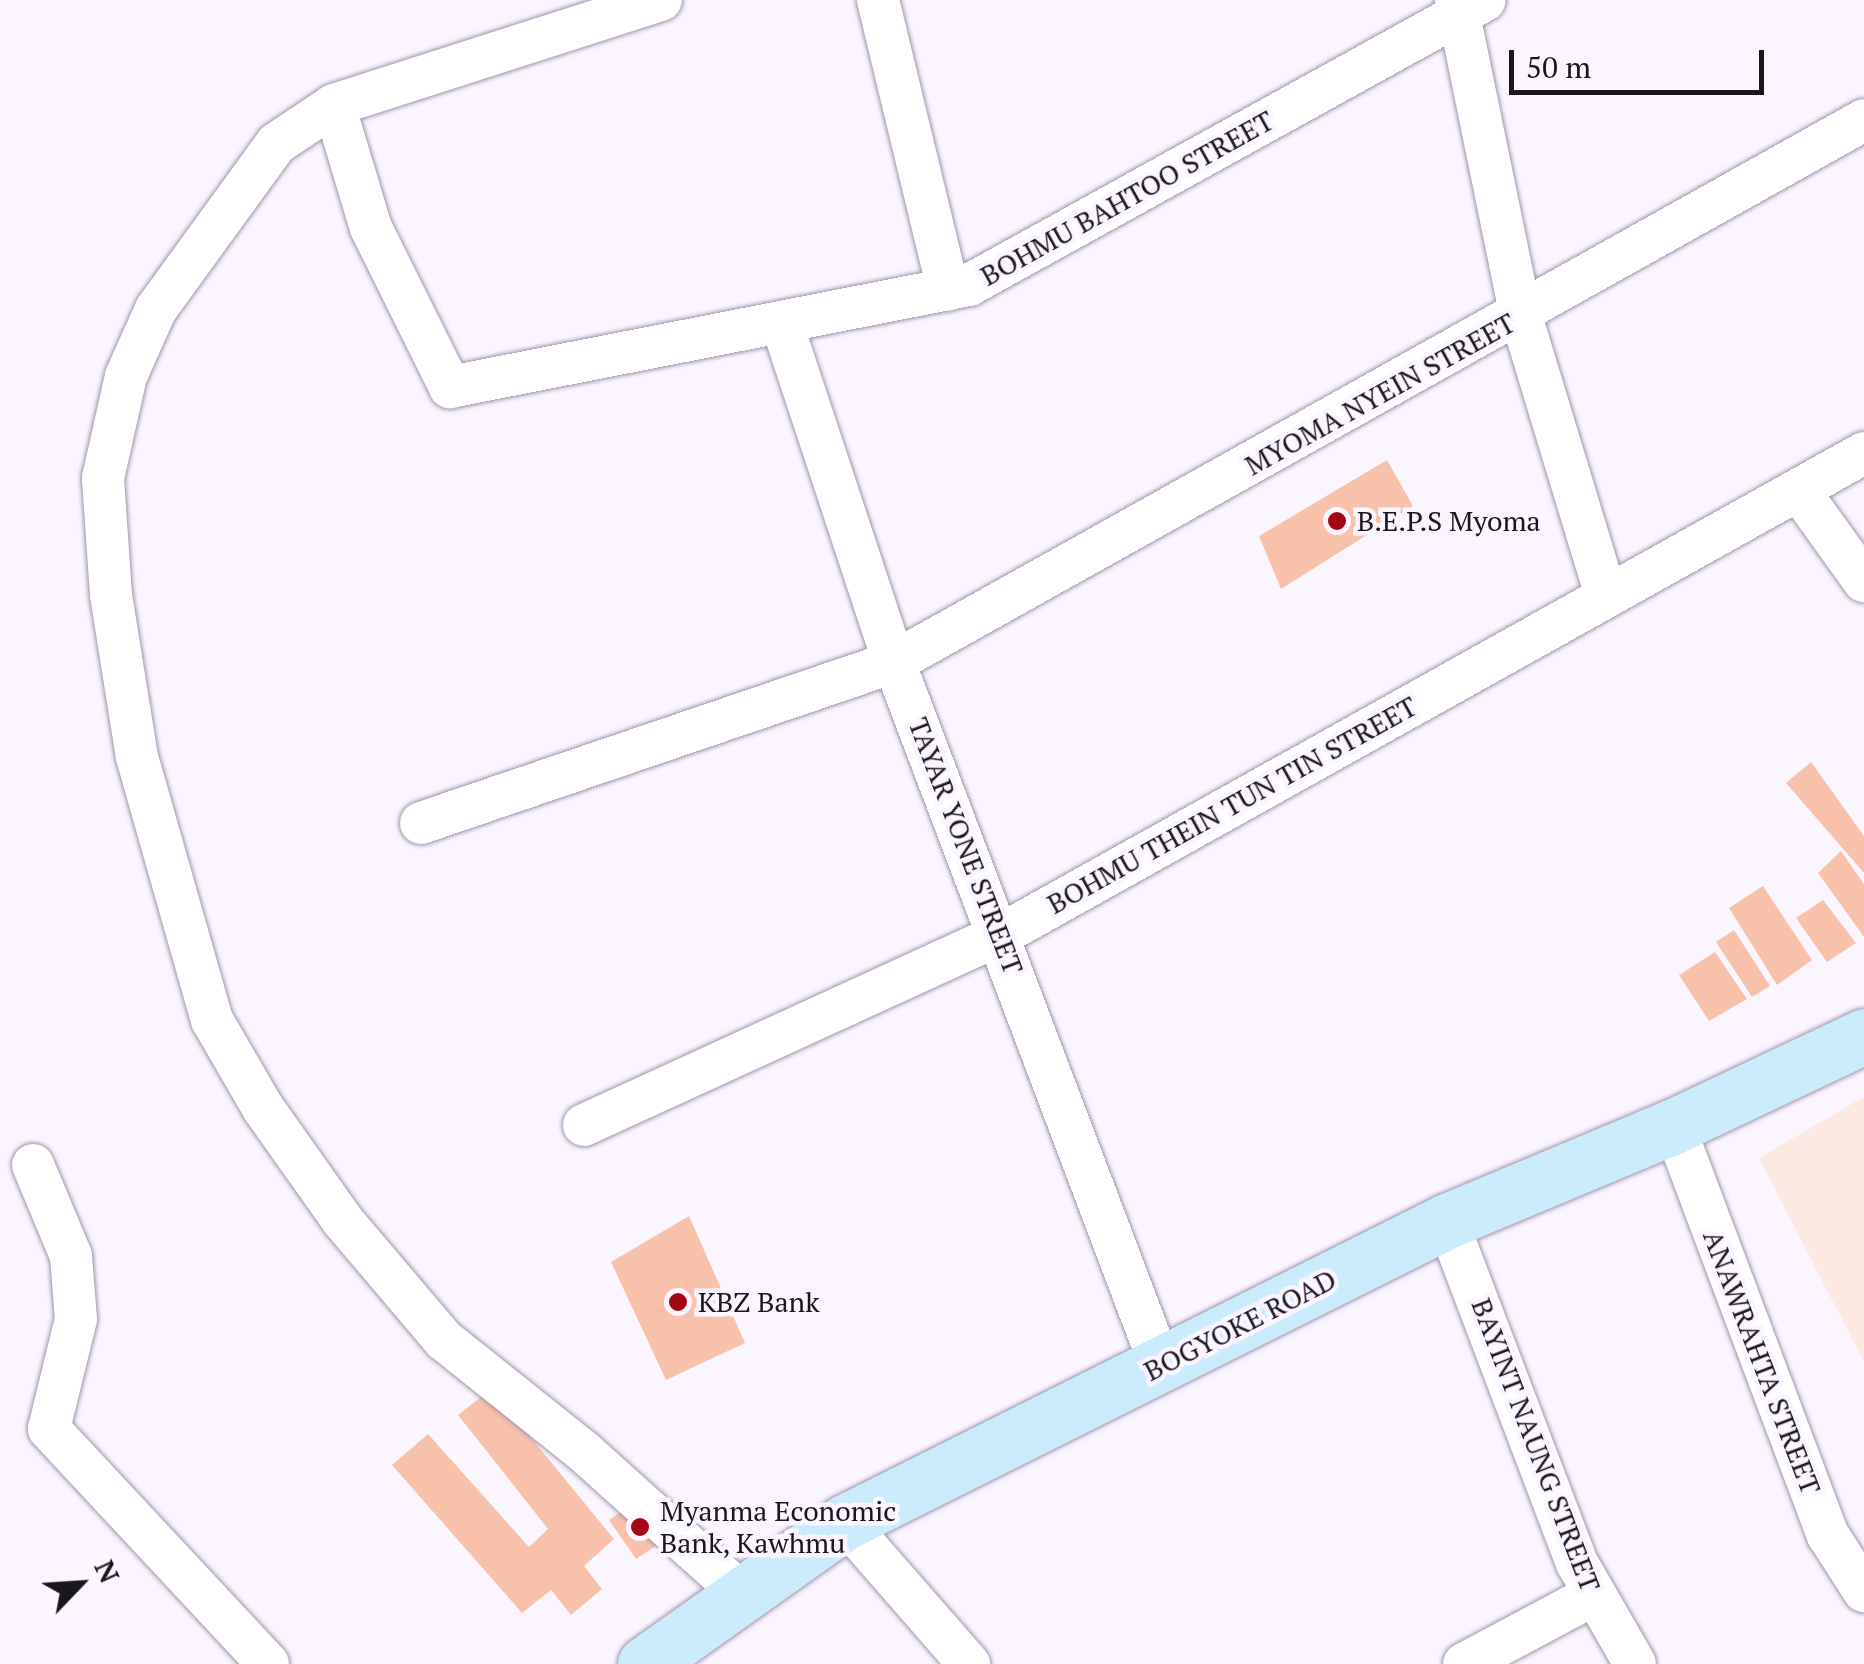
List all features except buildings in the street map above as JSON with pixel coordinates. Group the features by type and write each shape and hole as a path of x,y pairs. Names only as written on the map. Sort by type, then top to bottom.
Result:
{"main road":[{"name":"BOGYOKE ROAD","path":"645,1664 846,1522 1447,1221 1674,1126 1864,1036"}],"street":[{"path":"661,0 334,105 276,144 156,309 126,376 103,478 110,596 138,757 178,913 212,1020 263,1108 343,1222 444,1340 583,1451 741,1593"},
{"path":"878,0 948,290"},
{"path":"1467,5 1521,316 1606,594"},
{"name":"BOHMU BAHTOO STREET","path":"334,105 371,228 450,386 968,286 1467,5"},
{"name":"MYOMA NYEIN STREET","path":"422,823 894,662 1521,316 1864,120"},
{"name":"TAYAR YONE STREET","path":"782,324 894,662 1002,934 1160,1364"},
{"name":"BOHMU THEIN TUN TIN STREET","path":"584,1125 1002,934 1864,453"},
{"path":"1800,492 1864,581"},
{"name":"ANAWRAHTA STREET","path":"1674,1126 1828,1535 1864,1591"},
{"path":"32,1165 71,1256 76,1320 49,1430 268,1664"},
{"name":"BAYINT NAUNG STREET","path":"1447,1221 1593,1595 1635,1664"},
{"path":"846,1522 969,1664"},
{"path":"1464,1664 1593,1595"}],"shaded area":[{"path":"1864,1097 1864,1362 1759,1158"}],"place":[{"name":"B.E.P.S Myoma","path":"1337,521"},
{"name":"KBZ Bank","path":"678,1302"},
{"name":"Myanma Economic Bank, Kawhmu","path":"640,1527"}]}
